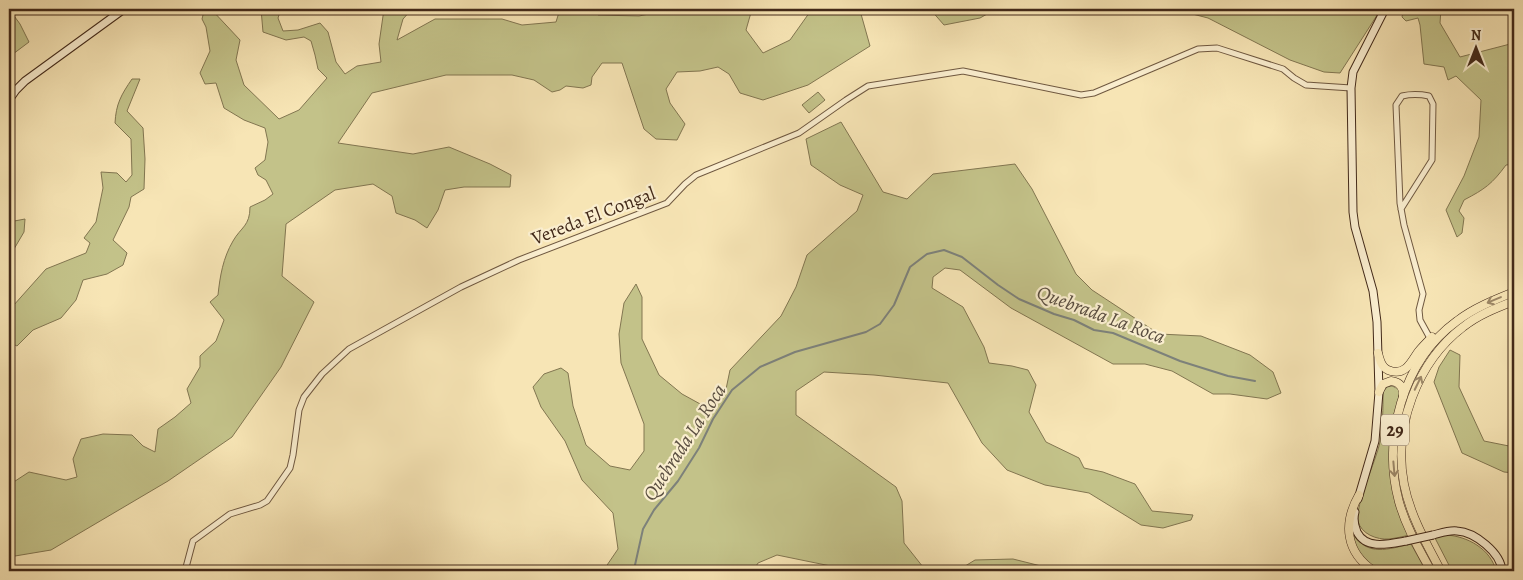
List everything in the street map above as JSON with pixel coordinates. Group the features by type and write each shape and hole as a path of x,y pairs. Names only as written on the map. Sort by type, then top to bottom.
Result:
{"highway":[{"path":"1378,353 1380,362 1388,370 1394,372 1402,371 1410,366 1418,352 1442,329 1474,310 1514,292"},
{"name":"29","path":"1441,571 1412,514 1404,484 1401,450 1408,412 1418,383 1436,354 1457,331 1481,315 1514,301"},
{"name":"29","path":"1431,571 1406,521 1397,492 1393,449 1403,397 1432,340"},
{"path":"1379,392 1383,384 1396,382 1402,388 1403,397"},
{"path":"1359,495 1352,508 1349,532 1355,551 1361,560 1374,571"},
{"path":"1412,514 1423,529 1446,571"}],"main road":[{"path":"9,100 25,82 124,9"},
{"path":"1385,9 1353,72 1351,88 1353,212 1373,291 1377,322 1379,392 1375,441 1353,517 1360,537 1367,542 1379,545 1456,531 1468,533 1495,554 1502,571"}],"street":[{"name":"Vereda El Congal","path":"186,571 194,541 230,514 267,501 290,468 299,410 304,397 322,374 349,349 461,287 519,260 667,203 696,175 799,133 868,86 963,71 1081,95 1094,92 1198,49 1217,48 1283,69 1306,85 1351,88"},
{"path":"1401,209 1432,160 1434,104 1428,96 1422,94 1402,96 1396,105 1401,209 1423,294 1419,310 1420,320 1432,340"}],"shaded area":[{"path":"9,9 20,24 29,42 9,57"},
{"path":"206,9 211,9 240,40 236,60 244,85 279,119 299,110 327,78 318,69 311,41 304,37 286,40 263,32 261,9 281,9 278,18 283,31 298,30 320,23 328,32 336,62 345,74 357,66 381,62 379,44 384,9 412,9 403,19 397,40 435,19 502,19 522,25 556,22 560,9 596,9 598,15 639,16 673,9 752,9 746,30 763,53 790,40 812,9 866,9 861,14 870,46 808,85 763,100 740,93 729,74 718,67 700,71 677,72 666,89 670,103 685,124 677,140 656,139 644,129 622,63 602,63 592,77 591,85 583,88 566,86 552,92 534,80 512,75 446,75 372,93 338,143 413,154 449,147 511,175 510,187 464,187 445,190 438,210 427,228 415,220 396,213 392,196 373,184 335,190 286,224 282,276 314,302 281,367 232,437 168,481 51,550 9,557 9,485 29,472 66,480 77,477 73,459 81,439 103,434 132,435 143,446 155,452 158,429 191,403 187,389 200,367 200,356 216,341 224,320 210,302 218,295 224,261 233,241 247,222 250,207 273,194 266,180 258,175 255,168 265,160 268,142 265,128 244,120 224,108 216,83 205,84 200,73 210,51 206,27 202,19"},
{"path":"930,9 996,9 980,18 944,25"},
{"path":"1173,9 1381,9 1340,73 1324,72 1290,60 1208,18"},
{"path":"1408,9 1441,9 1440,23 1460,57 1514,43 1514,164 1506,165 1488,185 1464,200 1459,211 1464,218 1462,233 1457,237 1446,210 1464,176 1479,137 1481,100 1456,76 1448,80 1444,67 1424,64 1418,18 1406,21 1402,17 1403,12"},
{"path":"132,79 140,79 127,111 143,128 144,189 131,197 129,207 113,240 127,253 123,265 107,274 83,280 76,300 61,318 33,330 17,346 9,342 9,307 13,306 46,269 86,253 90,243 84,238 96,222 103,188 101,172 117,173 126,182 132,175 131,139 115,123 120,100"},
{"path":"818,92 825,100 809,113 802,105"},
{"path":"841,122 883,192 907,199 933,174 1015,164 1032,189 1076,274 1092,290 1159,334 1201,336 1250,355 1273,372 1281,393 1267,399 1230,394 1213,394 1172,371 1145,364 1113,364 1011,308 960,270 945,268 933,277 932,288 963,307 984,347 989,363 1028,370 1036,385 1029,412 1046,442 1079,458 1084,468 1103,472 1135,484 1152,511 1193,515 1191,520 1163,528 1141,525 1089,493 1045,485 1007,470 982,443 948,383 824,372 796,391 796,415 896,487 902,501 904,543 923,567 935,571 855,571 777,555 758,563 753,571 603,571 618,549 613,513 582,480 565,441 541,407 533,387 544,374 561,368 568,373 573,406 586,445 610,466 630,470 644,451 644,424 621,363 619,334 624,303 636,284 642,297 642,339 659,375 682,394 702,405 725,394 730,370 781,316 796,287 807,255 857,211 863,195 840,185 811,165 806,139"},
{"path":"25,219 24,232 14,249 9,285 9,222"},
{"path":"1450,350 1460,355 1459,387 1484,441 1514,447 1514,473 1504,472 1462,453 1434,382 1439,367"},
{"path":"1392,386 1398,390 1400,396 1391,439 1391,468 1395,491 1409,535 1384,539 1366,533 1360,526 1358,514 1380,442 1383,392 1387,387"},
{"path":"1353,534 1365,546 1372,549 1379,550 1411,544 1426,571 1388,572 1372,566 1365,561 1359,552"},
{"path":"1446,535 1470,541 1484,550 1496,571 1452,571 1435,538"},
{"path":"1013,559 1061,571 957,571 975,560"}],"waterway":[{"name":"Quebrada La Roca","path":"635,571 643,529 654,510 678,481 699,448 713,419 732,390 760,367 795,352 866,332 880,324 894,305 910,267 927,254 944,250 962,257 1019,299 1054,314 1074,320 1094,330 1113,333 1180,361 1228,376 1255,381"}]}
